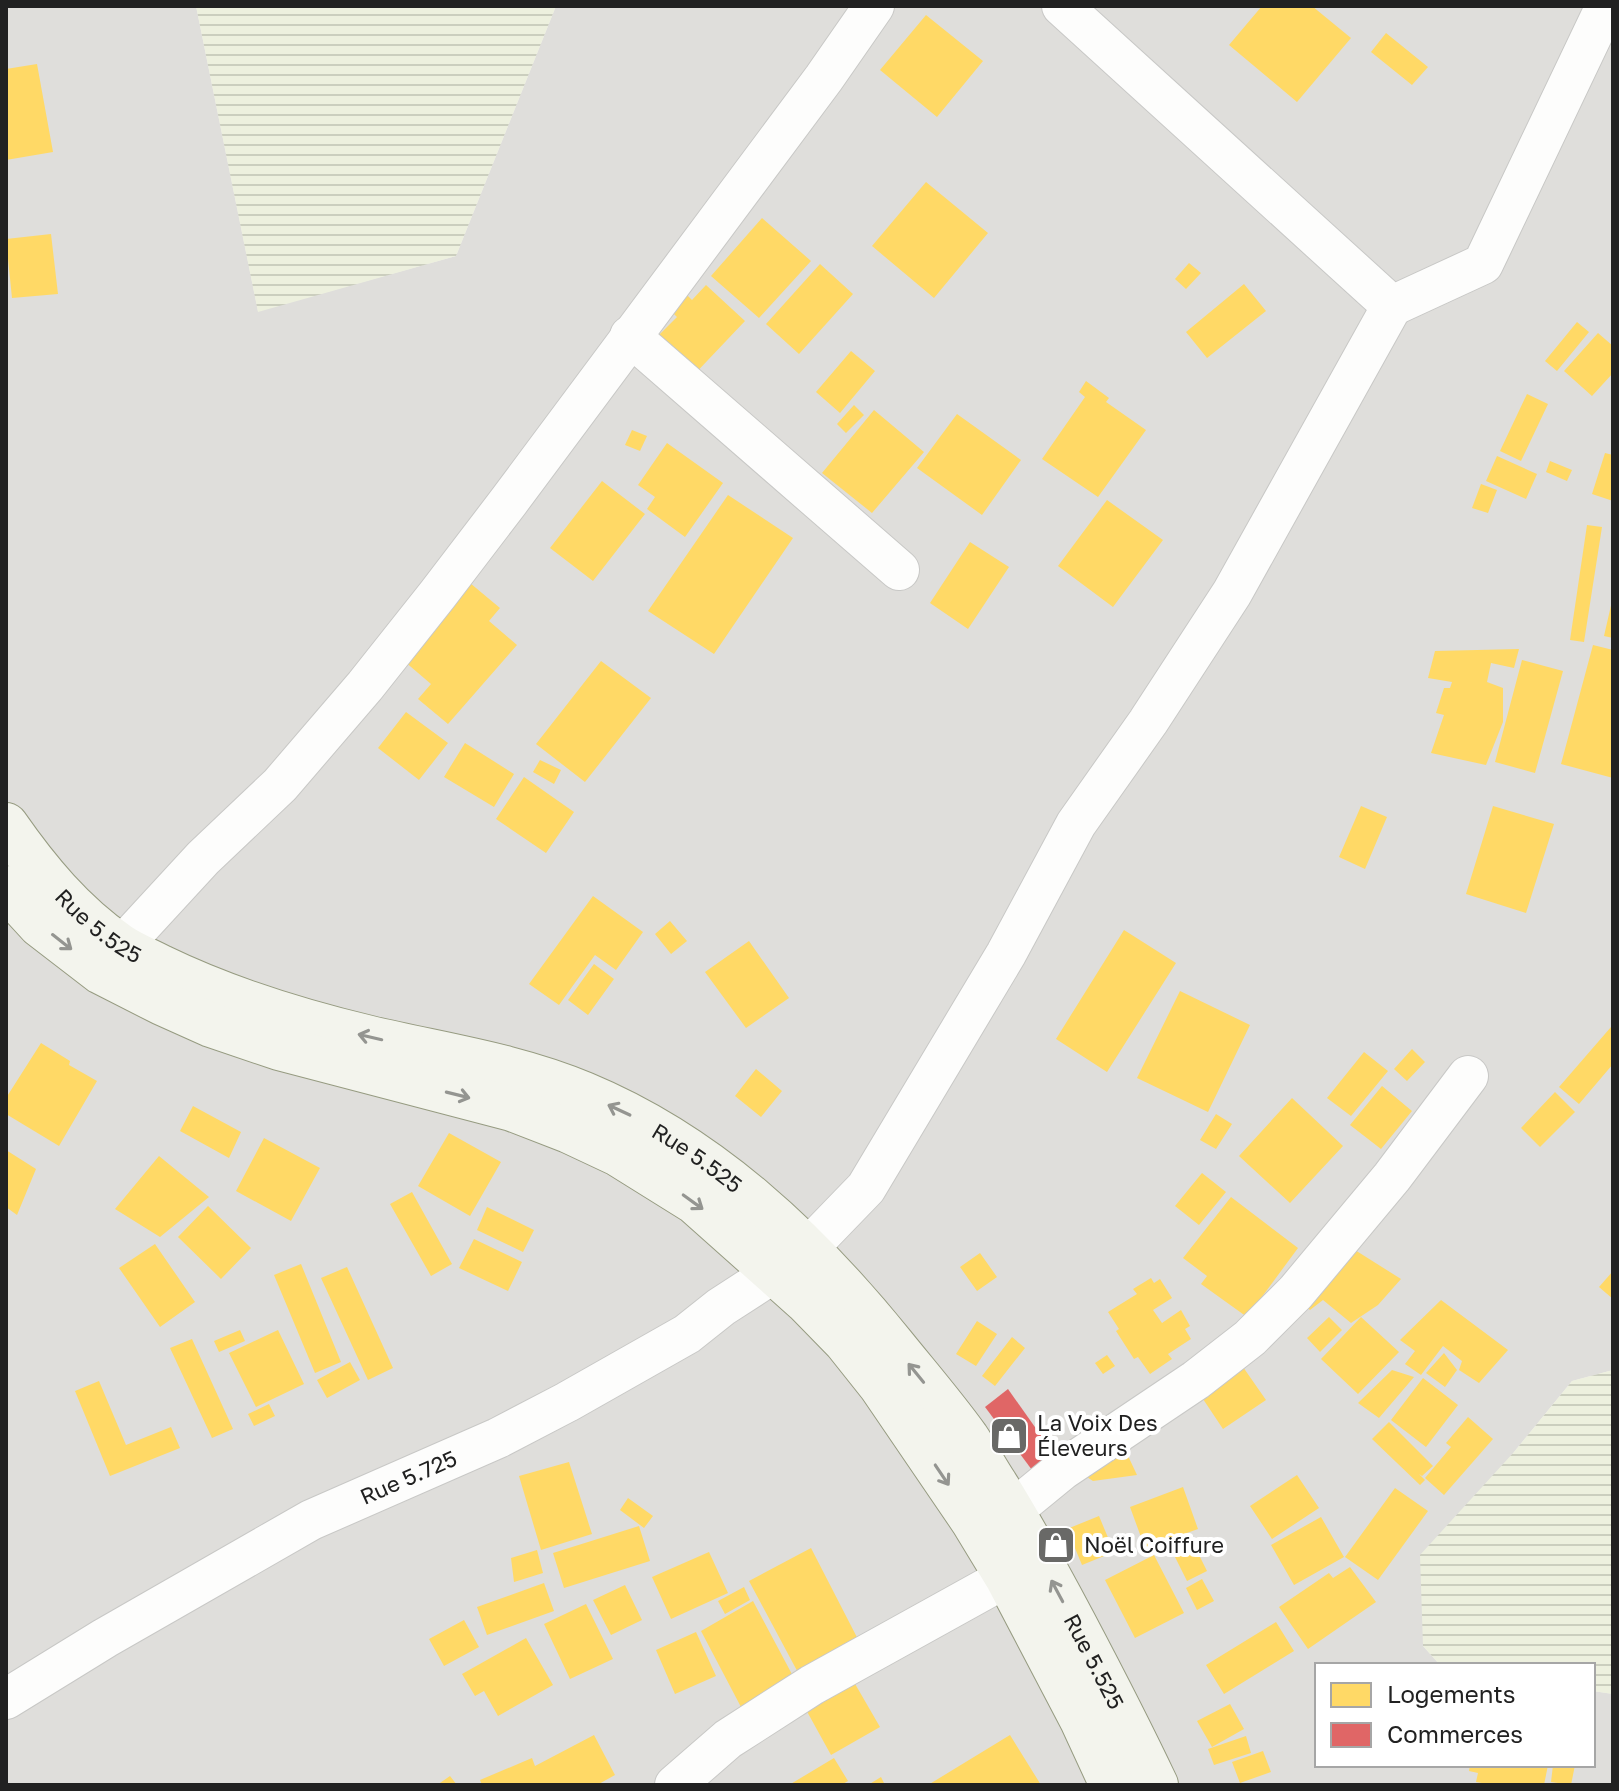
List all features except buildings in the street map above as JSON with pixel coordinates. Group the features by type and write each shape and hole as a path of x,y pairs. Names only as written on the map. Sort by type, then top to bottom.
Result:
{"street":[{"path":"121,947 203,858 280,785 365,686 509,501 824,78 874,6"},
{"path":"1062,6 1392,306 1483,264 1606,6"},
{"name":"Rue 5.725","path":"6,1699 105,1638 311,1520 498,1438 687,1334 791,1260 866,1188 1006,954 1076,824 1148,722 1232,593 1392,306"},
{"path":"630,336 899,570"},
{"name":"Rue 5.525","path":"6,825 33,863 75,910 121,947 176,974 288,1016 523,1071 583,1093 637,1118 688,1150 750,1196 846,1342 881,1386 973,1521 1007,1577 1082,1720 1105,1782"},
{"name":"Rue 5.525","path":"6,888 40,925 101,972 162,1003 211,1025 279,1048 512,1109 569,1131 618,1154 791,1260 848,1290 968,1440 1048,1573 1156,1785"},
{"path":"1012,1511 1062,1470 1196,1380 1250,1338 1296,1292 1392,1177 1468,1076"},
{"path":"675,1785 728,1739 812,1685 1007,1577"}],"shaded area":[{"path":"6,6 196,6 258,311 456,256 556,6 1613,6 1613,1370 1572,1381 1514,1452 1423,1646 1438,1663 1315,1663 1315,1767 1595,1767 1595,1691 1613,1694 1613,1785 6,1785"}],"green space":[{"path":"196,6 556,6 456,256 258,312"},
{"path":"1613,1370 1613,1694 1595,1691 1595,1663 1438,1663 1423,1646 1420,1555 1514,1452 1572,1381"}],"place":[{"name":"La Voix Des Éleveurs","path":"1009,1436"},
{"name":"Noël Coiffure","path":"1056,1545"}]}
